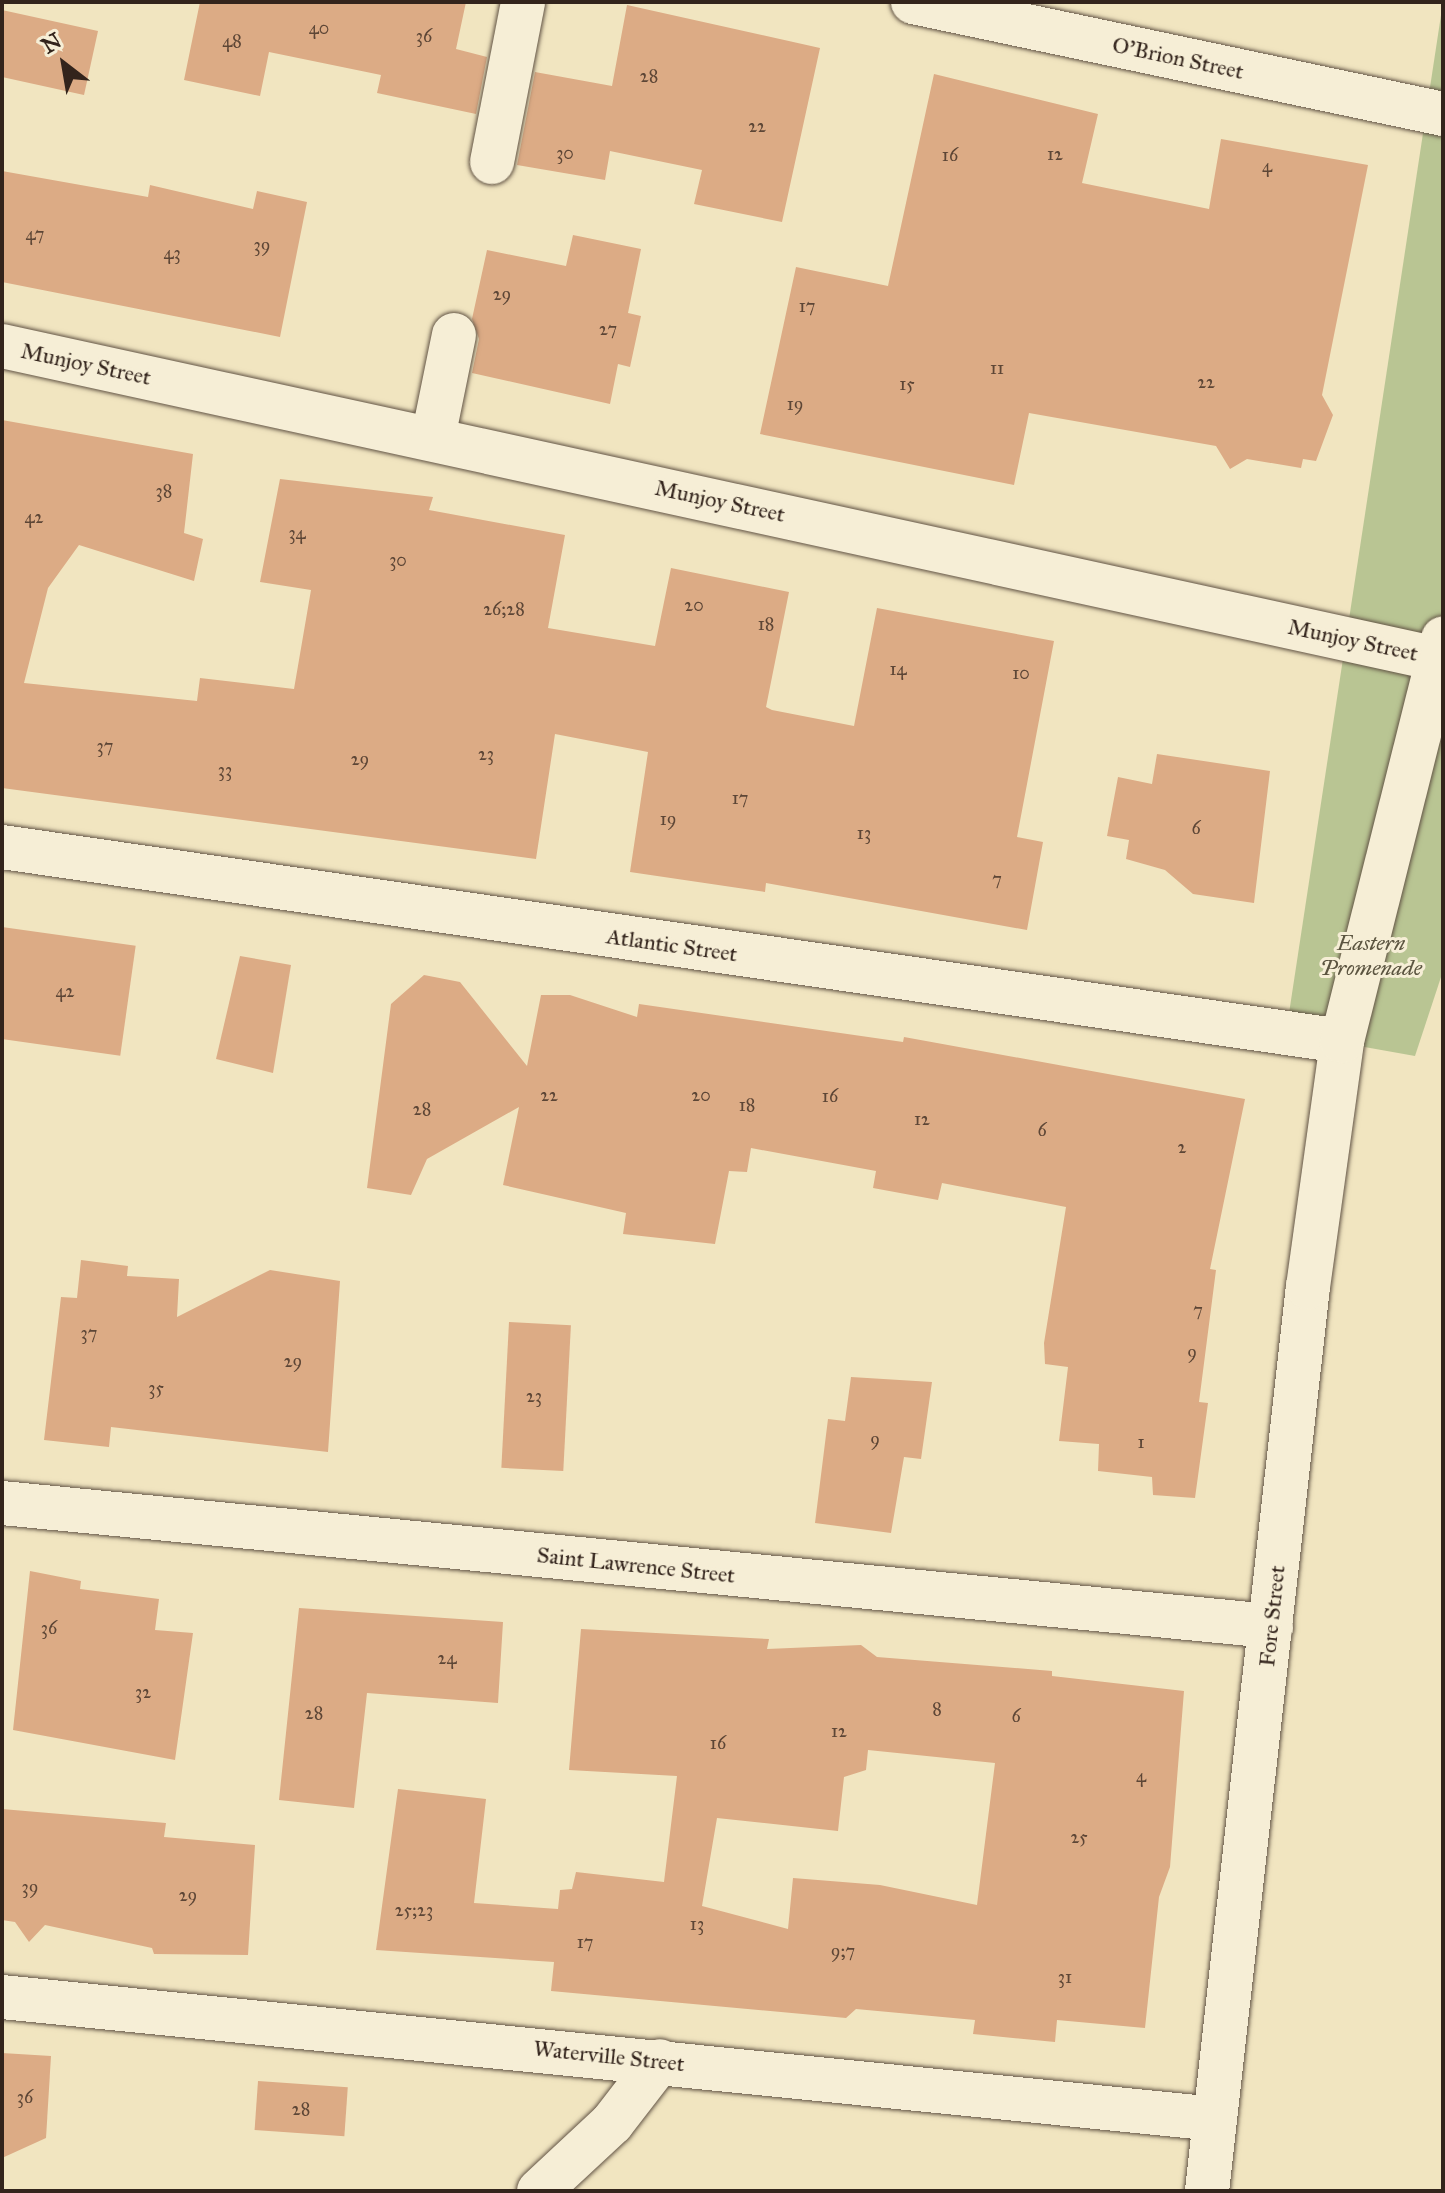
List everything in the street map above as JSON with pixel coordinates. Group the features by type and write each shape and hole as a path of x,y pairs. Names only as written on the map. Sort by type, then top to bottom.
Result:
{"street":[{"path":"492,162 523,2"},
{"name":"O'Brion Street","path":"913,2 1443,114"},
{"path":"433,438 454,335"},
{"name":"Munjoy Street","path":"2,346 1440,648"},
{"path":"1342,1041 1440,648"},
{"name":"Atlantic Street","path":"2,847 1342,1041"},
{"name":"Fore Street","path":"1207,2191 1342,1041"},
{"name":"Saint Lawrence Street","path":"2,1503 1271,1626"},
{"name":"Waterville Street","path":"2,1997 1215,2119"},
{"path":"539,2191 612,2123 660,2061"}],"green space":[{"name":"Eastern Promenade","path":"1443,2 1443,971 1415,1056 1286,1033"}],"building":[{"path":"200,2 466,2 456,49 487,57 476,114 377,93 381,75 269,52 260,96 184,80"},
{"path":"627,5 820,48 782,222 694,204 702,170 610,151 605,180 517,165 535,72 612,86"},
{"path":"2,10 98,31 84,95 2,77"},
{"path":"934,74 1098,114 1082,183 1209,209 1221,139 1368,165 1322,395 1333,415 1316,461 1303,459 1301,468 1247,459 1230,469 1216,446 1029,413 1014,485 760,434 796,267 888,286"},
{"path":"2,171 148,197 150,185 253,209 257,191 307,202 280,337 2,282"},
{"path":"573,235 641,249 628,313 641,316 630,367 618,364 610,404 472,373 479,339 472,319 487,250 566,266"},
{"path":"2,420 193,454 184,533 203,539 194,581 79,545 48,588 24,683 197,701 200,678 294,689 311,590 260,582 280,479 433,497 429,510 565,535 548,628 655,646 671,568 789,592 766,707 772,710 854,726 877,608 1054,641 1017,837 1043,842 1027,930 766,883 765,892 630,872 648,752 555,734 536,859 2,788"},
{"path":"1157,754 1270,771 1254,903 1193,894 1165,870 1126,859 1129,840 1107,836 1118,777 1152,784"},
{"path":"2,927 136,946 120,1056 2,1039"},
{"path":"240,956 291,965 273,1073 216,1059"},
{"path":"424,975 460,982 527,1066 541,995 570,995 637,1017 639,1004 903,1042 904,1037 1245,1099 1210,1269 1216,1270 1199,1402 1208,1403 1195,1498 1153,1495 1152,1477 1098,1471 1099,1444 1059,1441 1068,1367 1045,1364 1044,1343 1066,1207 942,1183 938,1200 873,1188 876,1171 751,1148 747,1172 729,1171 715,1244 623,1234 626,1213 503,1185 519,1107 427,1159 411,1195 367,1188 391,1004"},
{"path":"81,1260 128,1266 127,1276 179,1279 177,1317 270,1270 340,1281 328,1452 111,1427 109,1447 44,1440 61,1297 77,1298"},
{"path":"509,1322 571,1325 563,1471 501,1468"},
{"path":"851,1377 932,1382 921,1459 904,1457 891,1533 815,1523 828,1419 845,1421"},
{"path":"30,1571 81,1581 80,1589 159,1599 155,1630 193,1633 175,1760 13,1730"},
{"path":"299,1608 503,1622 498,1703 367,1693 354,1808 279,1800"},
{"path":"581,1629 769,1639 767,1649 861,1645 877,1657 1052,1671 1052,1676 1184,1691 1170,1867 1159,1897 1145,2028 1057,2020 1055,2042 973,2034 975,2020 856,2009 846,2018 551,1991 554,1962 376,1950 398,1789 486,1799 474,1903 558,1909 560,1890 572,1889 576,1872 664,1882 677,1776 569,1770","holes":["868,1750 995,1763 977,1905 880,1885 793,1878 788,1929 702,1906 717,1818 838,1831 844,1777 866,1770"]},
{"path":"2,1809 166,1823 164,1837 255,1845 248,1955 154,1954 152,1948 45,1925 29,1942 15,1922 2,1920"},
{"path":"2,2053 51,2056 46,2138 2,2158"},
{"path":"258,2081 348,2087 344,2136 255,2130"}]}
